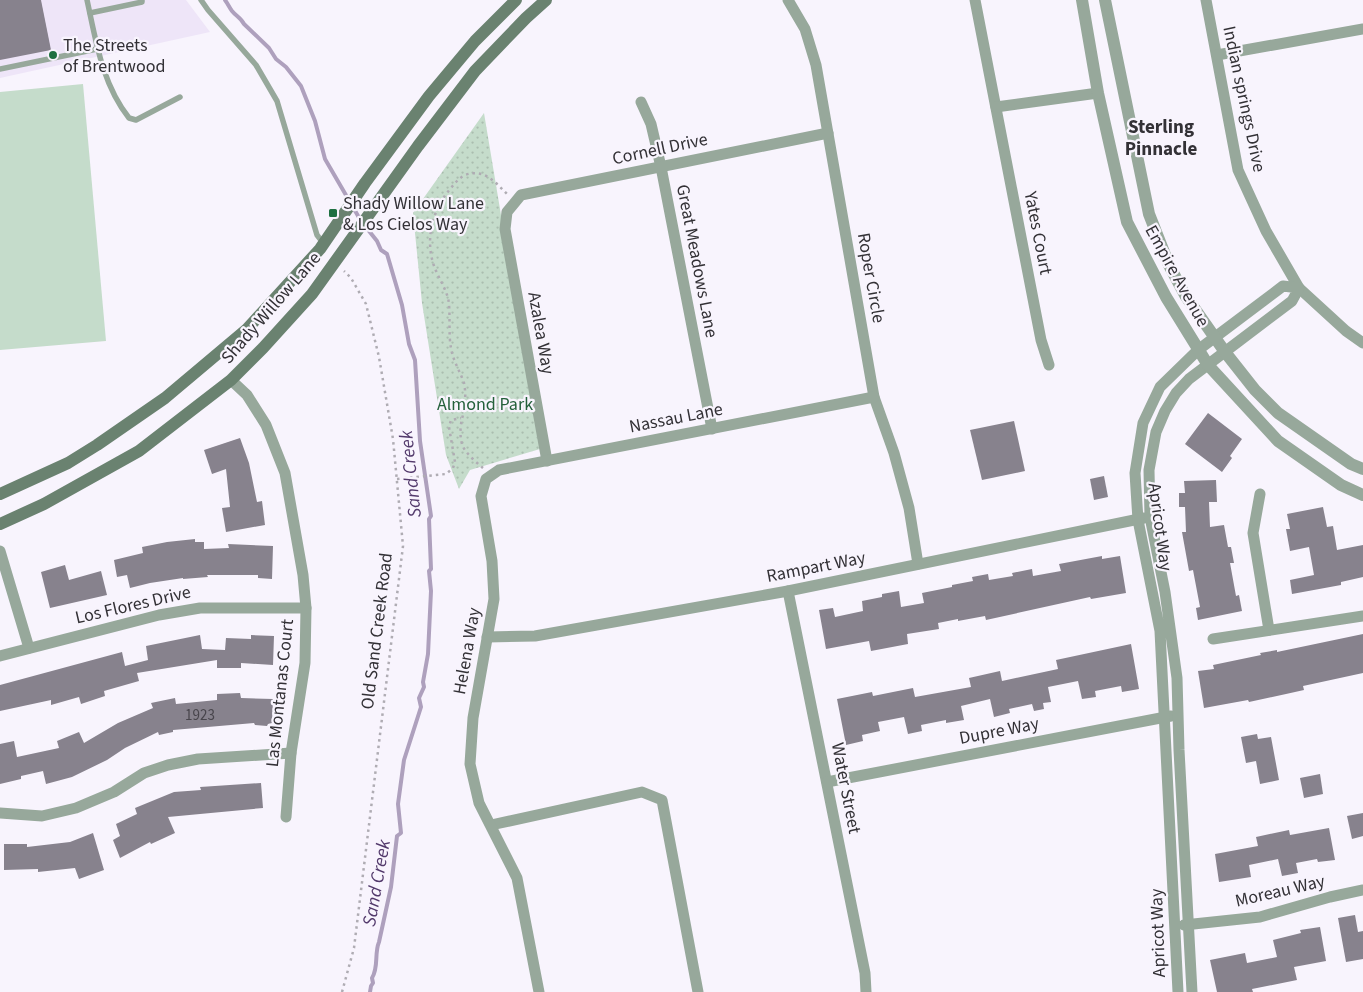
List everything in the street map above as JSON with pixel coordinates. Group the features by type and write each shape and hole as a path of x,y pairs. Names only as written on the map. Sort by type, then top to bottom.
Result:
{"main road":[{"name":"Shady Willow Lane","path":"0,494 68,463 165,398 247,329 324,244 365,184 435,89 475,41 516,0"},
{"name":"Shady Willow Lane","path":"0,524 44,504 139,451 231,380 312,294 378,201 475,71 546,0"}],"street":[{"name":"Roper Circle","path":"788,0 804,29 816,66 874,397 909,508 918,564"},
{"path":"975,0 996,108 1098,93"},
{"name":"Empire Avenue","path":"1082,0 1098,93 1127,222 1166,296 1208,366 1278,442 1341,486 1363,495"},
{"name":"Empire Avenue","path":"1104,0 1149,214 1169,265 1185,295 1225,352 1255,390 1278,413 1351,464 1363,469"},
{"name":"Indian springs Drive","path":"1206,0 1238,170 1266,231 1299,288 1346,332 1363,343"},
{"path":"1216,56 1363,28"},
{"name":"Great Meadows Lane","path":"641,102 651,124 661,167 712,429"},
{"name":"Yates Court","path":"996,108 1041,340 1049,365"},
{"name":"Cornell Drive","path":"507,212 521,195 828,133"},
{"name":"Azalea Way","path":"507,212 505,229 547,461"},
{"name":"Apricot Way","path":"1178,992 1160,631 1138,520 1135,473 1143,424 1160,387 1198,350 1283,286 1299,288 1292,300 1189,379 1176,393 1165,411 1156,432 1149,470 1150,517 1172,638 1177,678 1178,750 1192,992"},
{"name":"Las Montanas Court","path":"231,380 247,395 266,425 285,473 303,575 306,608 305,662 291,753 286,817"},
{"name":"Nassau Lane","path":"489,477 499,470 874,397"},
{"name":"Helena Way","path":"489,477 481,496 492,561 494,599 473,718 470,764 479,803 516,878 539,992"},
{"path":"1260,494 1254,533 1269,630"},
{"name":"Rampart Way","path":"487,637 535,636 788,591 1150,517"},
{"path":"0,551 29,648"},
{"name":"Water Street","path":"788,591 866,973 866,992"},
{"name":"Los Flores Drive","path":"0,656 158,615 200,608 306,608"},
{"path":"1213,639 1363,616"},
{"name":"Dupre Way","path":"827,782 1178,715"},
{"path":"0,813 42,816 76,808 114,792 144,773 168,765 198,759 291,753"},
{"path":"491,825 642,792 662,800 698,992"},
{"name":"Moreau Way","path":"1175,926 1260,916 1363,890"}],"lane":[{"path":"87,0 97,49 106,78 129,118 136,120 180,97"},
{"path":"90,13 142,2 142,0"},
{"path":"201,0 256,65 278,101 317,234 324,244"},
{"path":"0,69 97,49"}],"path":[{"path":"489,477 464,449 461,433 462,418 465,410 464,386 450,347 448,300 438,277 430,245 432,227 443,198 461,177 472,173 484,174 494,181 515,202"},
{"name":"Old Sand Creek Road","path":"342,992 354,948 403,546 393,439 379,357 366,304 351,278"},
{"path":"465,410 523,400 525,409"},
{"path":"396,479 446,474 455,462 449,427 451,420 462,418"}],"shaded area":[{"name":"The Streets of Brentwood","path":"0,0 186,0 210,32 0,78"}],"green space":[{"path":"83,84 106,341 0,350 0,92"},
{"name":"Almond Park","path":"484,113 540,449 470,470 459,489 446,455 422,303 413,213"}],"building":[{"path":"0,0 41,0 51,50 0,60"},
{"path":"1208,413 1242,439 1222,472 1185,444"},
{"path":"1014,421 1025,471 982,480 970,430"},
{"path":"240,438 249,463 257,502 262,501 265,525 226,532 222,508 230,507 226,469 212,474 204,450"},
{"path":"1104,476 1108,497 1094,500 1090,479"},
{"path":"1216,480 1217,502 1209,502 1210,527 1224,525 1228,547 1231,547 1234,563 1230,563 1236,596 1239,595 1242,611 1198,620 1196,608 1200,607 1193,570 1189,571 1182,532 1186,532 1185,507 1179,507 1179,493 1185,493 1184,481"},
{"path":"1323,507 1327,527 1333,526 1337,550 1363,545 1363,577 1341,582 1341,585 1292,594 1290,580 1314,575 1309,547 1290,551 1286,529 1290,529 1287,514"},
{"path":"195,539 195,542 204,542 204,549 229,548 228,544 273,546 272,579 258,578 258,575 207,575 208,577 183,578 130,588 127,575 117,577 114,560 143,553 142,547"},
{"path":"1102,556 1102,559 1120,556 1126,593 1091,599 1090,597 986,620 985,616 938,623 939,629 907,634 908,644 871,651 869,641 826,649 819,610 833,608 835,617 863,611 862,601 882,597 882,594 899,591 901,607 924,603 922,593 973,581 972,577 988,574 989,580 1013,576 1012,573 1032,569 1033,576 1061,571 1059,564"},
{"path":"65,565 69,580 101,571 107,595 50,608 41,572"},
{"path":"1363,634 1363,673 1303,686 1304,690 1286,694 1249,702 1248,700 1204,708 1198,671 1214,669 1213,665 1261,655 1260,653 1277,650 1277,652"},
{"path":"200,635 202,649 225,650 226,638 251,639 251,635 274,636 273,665 241,663 241,668 217,668 217,660 137,673 139,681 104,691 105,696 81,704 79,697 51,705 51,700 0,711 0,685 122,652 125,666 148,660 146,646"},
{"path":"1131,644 1139,689 1122,692 1121,686 1095,691 1096,697 1082,699 1078,681 1048,687 1051,702 1043,703 1044,709 1034,711 1032,704 1009,709 1010,713 994,717 990,699 961,706 964,720 946,723 946,720 921,725 922,731 908,734 904,717 878,722 880,731 862,735 863,741 846,745 837,699 872,692 873,696 913,688 915,697 971,687 969,678 1000,671 1002,681 1058,669 1056,660"},
{"path":"240,693 241,698 273,699 272,723 267,726 255,725 254,723 173,730 173,732 159,735 158,732 72,777 46,784 43,771 21,776 21,779 0,784 0,744 14,741 17,757 59,748 57,741 79,732 84,743 118,723 153,708 151,703 175,698 176,704 217,700 217,694"},
{"path":"1257,734 1258,739 1271,737 1279,780 1260,784 1256,761 1246,763 1241,737"},
{"path":"1320,774 1323,794 1304,798 1300,778"},
{"path":"261,783 263,808 168,817 175,833 151,844 150,842 120,858 113,840 120,836 116,824 137,814 135,808 174,792 201,790 200,787"},
{"path":"1363,813 1363,836 1352,839 1347,816"},
{"path":"1329,828 1335,860 1318,862 1317,859 1296,863 1298,873 1282,876 1278,859 1249,865 1251,877 1219,882 1215,854 1258,846 1256,837 1289,830 1290,835"},
{"path":"93,833 104,870 79,879 75,868 38,872 38,869 4,870 4,844 27,844 27,847 70,842"},
{"path":"1355,915 1358,932 1363,931 1363,959 1346,962 1338,918"},
{"path":"1320,927 1326,961 1294,967 1297,980 1252,989 1253,992 1217,992 1210,960 1245,953 1247,963 1277,957 1273,940 1301,933 1300,930"}],"waterway":[{"name":"Sand Creek","path":"225,0 234,13 269,48 276,59 286,67 301,86 315,121 325,159 361,221 377,241 381,250 387,254 402,305 409,344 415,360 420,441 431,516 429,519 431,591 428,654 423,682 424,687 419,698 421,707 404,760 398,804 401,833 397,836 391,887 370,992"}],"place":[{"name":"The Streets of Brentwood","path":"53,55"},
{"name":"Shady Willow Lane & Los Cielos Way","path":"333,213"}],"district":[{"name":"Sterling Pinnacle","path":"1161,138"}]}
